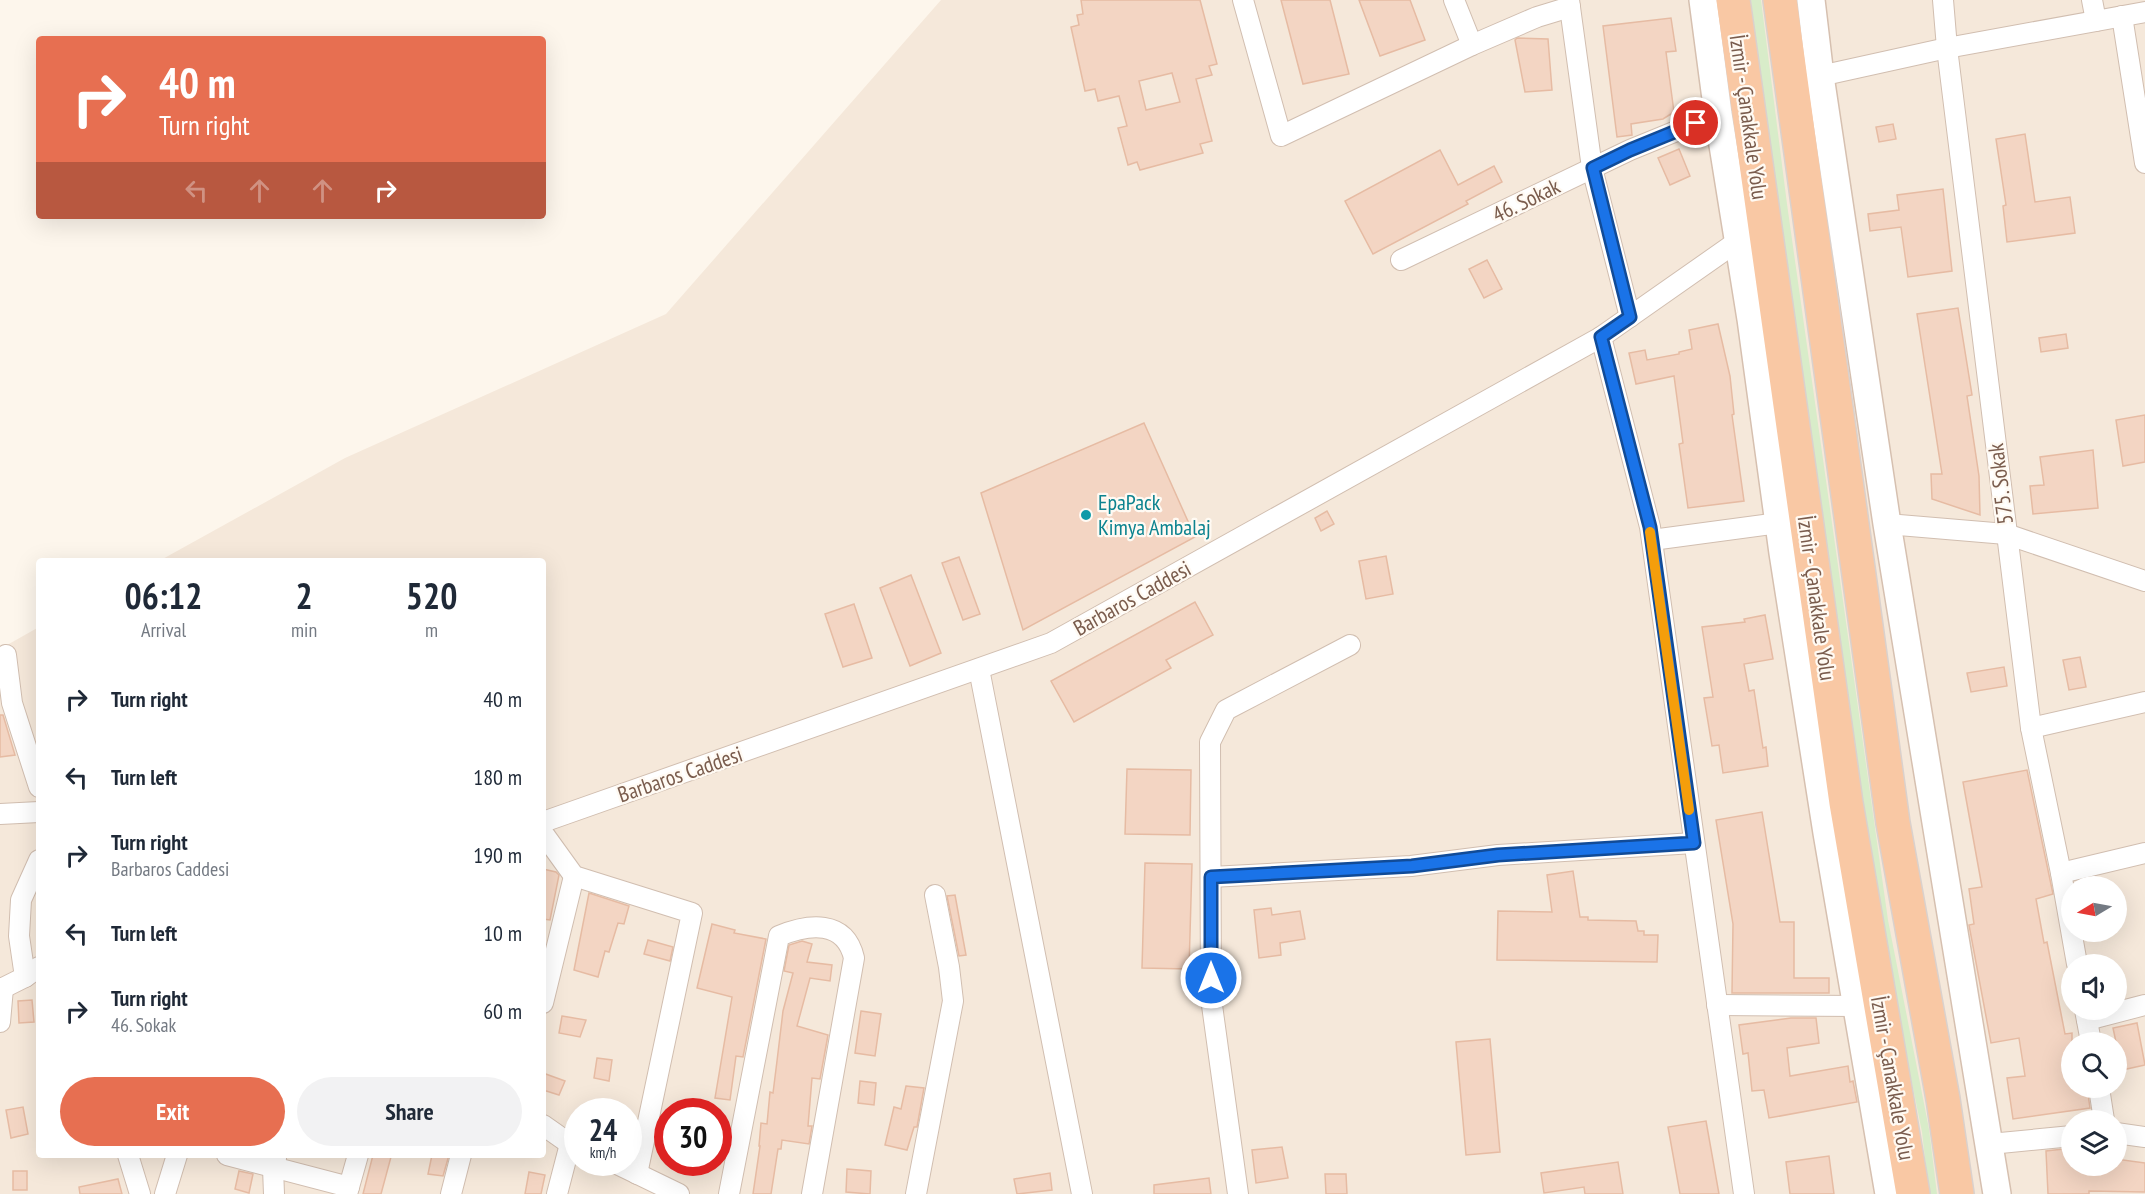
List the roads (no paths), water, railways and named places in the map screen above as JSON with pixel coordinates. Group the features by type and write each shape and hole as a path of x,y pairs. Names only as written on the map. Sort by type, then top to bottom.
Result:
{"highway":[{"name":"İzmir - Çanakkale Yolu","path":"1733,0 1844,791 1912,1194"},
{"name":"İzmir - Çanakkale Yolu","path":"1780,0 1893,823 1943,1099 1957,1194"}],"main road":[{"path":"1703,0 1779,524 1827,833 1889,1194"},
{"path":"1811,0 1820,76 1887,524 1997,1194"}],"street":[{"path":"1243,0 1281,136 1472,45 1569,3 1593,168 1630,317"},
{"path":"1454,0 1472,45"},
{"name":"575. Sokak","path":"1943,0 2031,728 2075,954"},
{"path":"2092,0 2096,21"},
{"path":"1820,76 1947,48 2145,12"},
{"path":"2122,16 2145,163"},
{"name":"46. Sokak","path":"1401,260 1630,150 1718,114"},
{"name":"Barbaros Caddesi","path":"546,821 1051,643 1601,337 1738,241"},
{"path":"1601,337 1650,527 1744,1194"},
{"path":"1652,540 1779,524"},
{"path":"1887,524 2006,534 2145,581"},
{"path":"1238,1194 1211,998 1210,742 1226,710 1350,645"},
{"path":"6,655 12,703 36,778"},
{"path":"979,669 1082,1194"},
{"path":"2031,728 2145,702"},
{"path":"0,814 36,812"},
{"path":"546,837 574,876 692,913 642,1150"},
{"path":"1211,877 1412,866 1498,855 1694,843"},
{"path":"2061,873 2145,852"},
{"path":"0,1022 1,988 32,972 19,936 21,900 36,867"},
{"path":"546,991 574,876"},
{"path":"916,1194 953,1001 935,895"},
{"path":"729,1194 779,936 809,926 828,929 844,938 852,951 854,965 812,1194"},
{"path":"1717,1005 1858,1006"},
{"path":"2127,1008 2145,1005"},
{"path":"546,1127 564,1139"},
{"path":"2127,1135 2145,1137"},
{"path":"1990,1144 2061,1137"},
{"path":"129,1158 140,1194"},
{"path":"165,1194 176,1158"},
{"path":"251,1158 275,1161 348,1190 357,1158"},
{"path":"452,1194 460,1158"},
{"path":"274,1194 275,1161"},
{"path":"557,1194 564,1174"},
{"path":"641,1176 679,1194"}],"place":[{"name":"EpaPack Kimya Ambalaj","path":"1086,515"}]}
